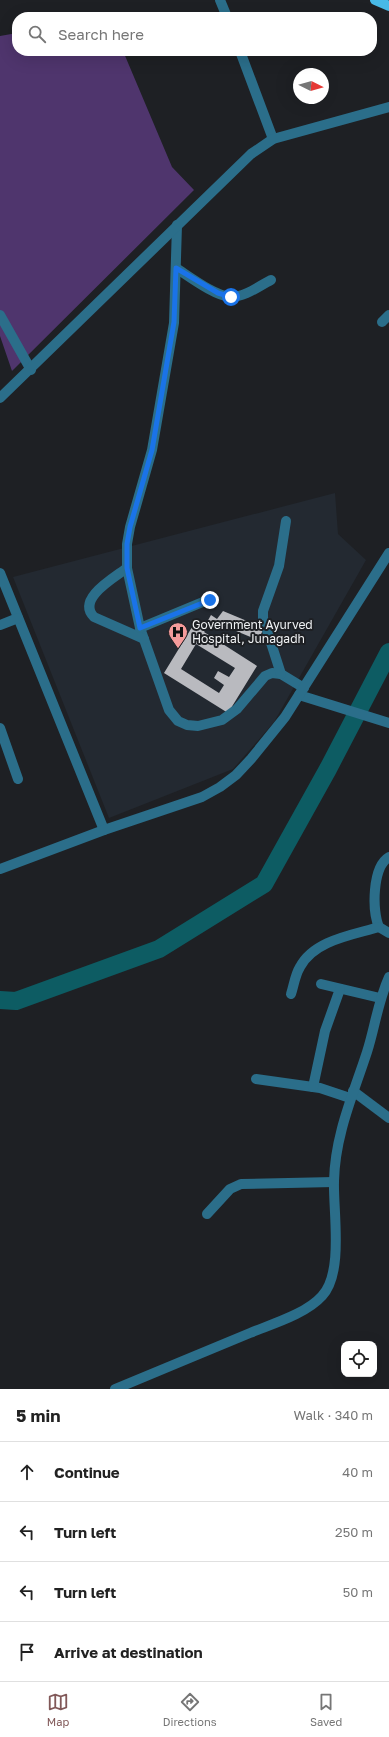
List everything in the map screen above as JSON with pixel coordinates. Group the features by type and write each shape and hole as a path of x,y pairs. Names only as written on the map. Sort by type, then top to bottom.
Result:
{"main road":[{"path":"376,0 389,6"}],"street":[{"path":"220,0 225,12"},
{"path":"242,56 274,139"},
{"path":"0,398 251,154 274,139 389,108"},
{"path":"177,225 174,322 152,450 130,527 127,568 140,628 169,710 178,721 187,725 198,726 222,720 237,709 265,676 272,673 281,674"},
{"path":"176,268 218,293 231,297 248,293 271,280"},
{"path":"0,315 30,370"},
{"path":"286,521 279,566 263,610 263,618 281,674 301,691 389,723"},
{"path":"0,869 104,830 202,797 220,787 251,759 285,717 389,553"},
{"path":"127,568 100,588 90,601 88,607 94,618 144,639"},
{"path":"0,573 104,830"},
{"path":"140,628 210,600"},
{"path":"0,625 18,618"},
{"path":"0,728 18,779"},
{"path":"389,857 381,866 377,875 374,907 379,927 389,933"},
{"path":"291,994 300,965 313,951 329,942 379,927"},
{"path":"115,1389 292,1316 322,1296 329,1286 334,1264 335,1158 340,1130 367,1052 380,998 389,977"},
{"path":"321,984 380,998"},
{"path":"313,1087 324,1031 340,989"},
{"path":"256,1079 313,1087 351,1095 389,1118"},
{"path":"207,1214 230,1189 241,1184 334,1182"}],"shaded area":[{"path":"12,34 12,56 125,56 172,167 194,190 12,371 0,336 0,36"},
{"name":"Government Ayurved Hospital, Junagadh","path":"335,493 338,534 366,560 274,722 233,769 109,818 13,577"}],"building":[{"path":"223,611 264,628 258,640 212,621 204,632 257,666 228,713 164,673 197,619 206,624 211,615 217,619","holes":["196,644 235,668 229,677 218,671 214,678 224,685 219,693 181,669"]}],"waterway":[{"path":"0,1000 16,1001 159,949 264,884 328,769 389,652"}],"place":[{"name":"Government Ayurved Hospital, Junagadh","path":"178,649"}],"route":[{"path":"210,600 140,628 127,568 127,544 130,527 147,472 159,412 174,322 176,268 218,293 231,297"}]}
